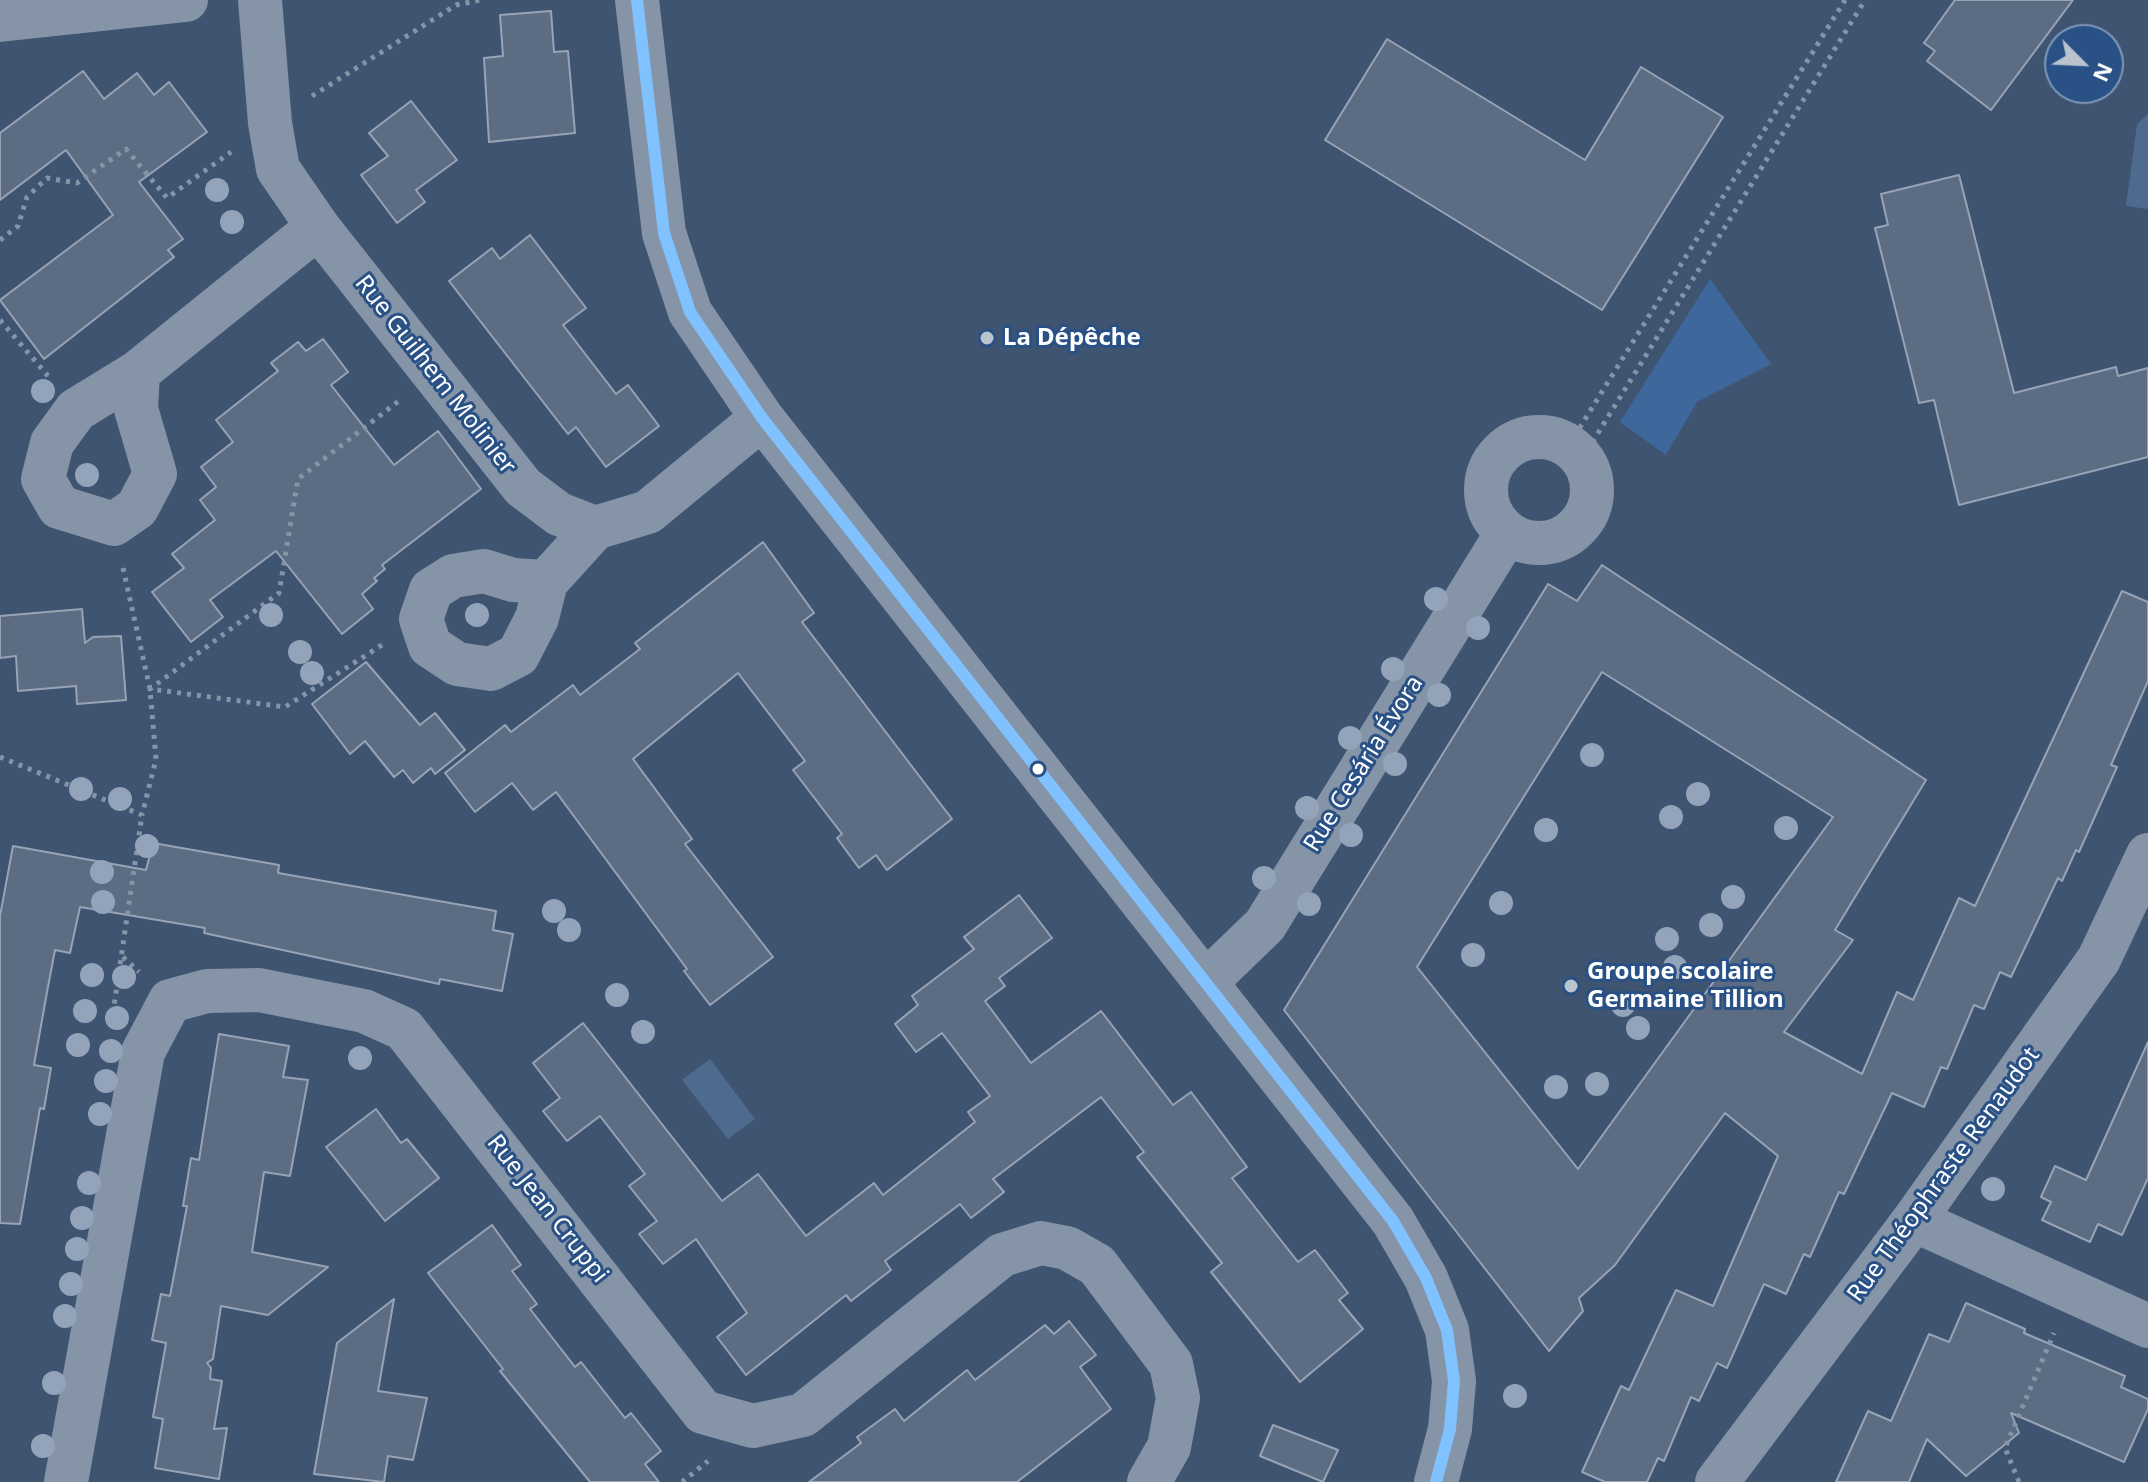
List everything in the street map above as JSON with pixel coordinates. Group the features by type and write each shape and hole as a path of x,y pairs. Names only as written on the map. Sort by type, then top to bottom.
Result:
{"street":[{"path":"0,20 186,0"},
{"name":"Rue Guilhem Molinier","path":"260,0 270,123 278,169 318,227 523,487 559,514 595,528"},
{"path":"643,1 664,233 690,312 762,418 1393,1221 1426,1278 1447,1330 1454,1381 1450,1429 1436,1482"},
{"path":"138,372 136,409 155,474 137,508 114,524 59,507 43,479 52,443 76,410 138,372 318,227"},
{"path":"546,582 513,580 484,571 453,576 431,590 421,619 430,646 457,664 491,669 518,655 537,618 546,582 595,528 648,512 762,418"},
{"path":"1545,437 1576,452 1590,473 1590,502 1574,530 1544,542 1527,542 1507,533 1490,511 1486,494 1486,477 1494,461 1520,440 1545,437"},
{"name":"Rue Cesária Évora","path":"1206,982 1265,925 1507,533"},
{"name":"Rue Théophraste Renaudot","path":"1717,1482 1914,1220 2099,959 2148,855"},
{"name":"Rue Jean Cruppi","path":"66,1482 143,1052 170,1001 207,991 259,990 364,1011 404,1029 703,1412 753,1426 803,1415 1002,1255 1041,1243 1067,1248 1097,1265 1171,1364 1178,1398 1169,1447 1149,1482"},
{"path":"1914,1220 2148,1326"}],"path":[{"path":"1576,452 1845,0"},
{"path":"1576,452 1865,0"},
{"path":"0,320 76,410"},
{"path":"150,689 279,593 298,479 435,372"},
{"path":"112,1018 142,815 156,759 150,689 114,524"},
{"path":"150,689 285,707 421,619"},
{"path":"0,757 142,815"},
{"path":"2019,1482 2005,1448 2072,1292"}],"shaded area":[{"path":"2148,114 2148,209 2126,206 2137,124"},
{"path":"1710,279 1771,364 1697,402 1666,455 1620,422"},
{"path":"710,1059 755,1119 728,1139 682,1080"}],"building":[{"path":"1955,0 2073,0 2055,24 2044,24 2044,39 1991,110 1927,61 1935,51 1924,43"},
{"path":"551,11 554,52 568,51 575,133 489,142 484,58 503,56 500,15"},
{"path":"1387,39 1585,160 1641,67 1723,117 1602,310 1325,140"},
{"path":"83,71 104,99 137,73 154,95 169,82 207,132 139,182 183,239 168,250 174,257 44,359 0,300 113,215 66,150 0,200 0,133"},
{"path":"411,101 457,160 416,190 425,202 397,223 361,175 388,156 369,133"},
{"path":"1959,175 2014,393 2116,367 2118,376 2148,368 2148,457 1959,505 1934,400 1919,403 1875,228 1888,225 1881,194"},
{"path":"530,235 586,308 563,325 616,394 628,385 659,426 606,467 576,427 568,434 449,281 492,248 500,259"},
{"path":"323,339 348,372 331,385 394,465 438,431 481,489 382,565 385,569 374,578 377,581 362,594 373,609 342,634 276,551 210,600 223,617 191,642 152,592 184,568 172,554 215,520 200,500 216,487 201,467 233,442 216,420 278,371 271,363 298,342 306,351"},
{"path":"763,542 814,613 802,622 952,819 887,870 876,855 859,868 837,838 842,834 793,770 805,761 738,673 633,759 692,839 685,844 773,957 710,1005 684,971 687,969 556,792 533,810 512,783 475,812 445,773 505,725 511,732 573,685 580,695 640,649 635,643"},
{"path":"1602,565 1926,780 1835,930 1853,940 1784,1032 1862,1074 1897,992 1913,1000 1959,898 1975,906 2122,591 2148,602 2148,681 2111,765 2117,767 2079,852 2076,850 2062,881 2058,878 2011,977 2000,972 1984,1009 1974,1005 1947,1069 1941,1067 1924,1107 1892,1093 1844,1194 1839,1192 1810,1257 1804,1254 1786,1294 1764,1284 1727,1368 1717,1363 1699,1401 1691,1397 1664,1461 1658,1458 1647,1482 1605,1482 1582,1472 1621,1386 1629,1390 1676,1290 1713,1306 1778,1156 1725,1113 1615,1265 1579,1298 1583,1311 1549,1351 1284,1010 1548,584 1577,601","holes":["1602,672 1833,817 1578,1169 1417,967"]},
{"path":"82,609 85,643 93,637 121,636 126,700 77,704 76,686 18,691 16,656 0,658 0,616"},
{"path":"366,662 420,725 435,713 465,750 435,774 431,768 413,783 403,770 394,777 365,741 350,754 312,704"},
{"path":"153,843 279,865 278,873 496,911 493,930 513,934 502,991 440,979 439,984 204,933 205,928 80,907 70,953 55,950 47,992 34,1065 51,1068 44,1109 40,1108 20,1224 0,1223 0,916 13,846 146,870"},
{"path":"1019,895 1052,938 999,978 1005,986 985,1001 1031,1063 1101,1011 1173,1105 1191,1092 1247,1167 1232,1178 1298,1262 1315,1250 1348,1293 1339,1300 1363,1329 1300,1382 1211,1272 1222,1263 1137,1157 1144,1152 1101,1097 993,1179 1004,1192 971,1218 960,1204 885,1261 891,1270 851,1301 846,1295 746,1375 717,1337 747,1313 696,1239 663,1264 639,1234 657,1221 629,1186 645,1174 600,1116 567,1141 543,1111 560,1098 533,1063 583,1023 722,1201 758,1174 806,1236 874,1183 883,1195 975,1122 968,1112 990,1096 942,1033 916,1052 895,1024 918,1005 912,996 974,949 964,937"},
{"path":"219,1034 289,1046 283,1077 308,1080 290,1176 264,1172 252,1252 328,1267 268,1315 221,1306 213,1359 207,1363 211,1368 210,1379 222,1381 214,1429 227,1428 219,1479 155,1468 163,1419 153,1417 166,1343 152,1340 161,1294 170,1296 187,1206 183,1206 191,1158 199,1160"},
{"path":"2148,1042 2148,1178 2122,1235 2098,1224 2090,1242 2042,1220 2051,1202 2041,1197 2055,1166 2086,1180"},
{"path":"376,1109 401,1143 407,1139 439,1178 385,1221 326,1147"},
{"path":"492,1225 521,1265 512,1271 537,1304 530,1309 575,1367 581,1362 625,1418 631,1413 661,1451 645,1464 659,1482 590,1482 500,1371 503,1369 428,1273"},
{"path":"394,1299 378,1391 427,1398 413,1460 388,1456 384,1482 314,1474 337,1343"},
{"path":"1966,1303 2025,1329 2024,1333 2125,1376 2121,1387 2148,1399 2148,1409 2124,1462 2011,1413 2019,1433 1966,1476 1927,1439 1909,1482 1836,1482 1868,1411 1891,1421 1929,1334 1949,1342"},
{"path":"1069,1321 1096,1355 1080,1367 1111,1409 1017,1482 809,1482 861,1443 857,1437 895,1409 904,1421 967,1370 975,1380 1045,1325 1054,1334"},
{"path":"1273,1425 1338,1450 1323,1482 1260,1456"}],"transit line":[{"path":"637,0 664,233 690,312 762,418 1393,1221 1426,1278 1447,1330 1454,1381 1450,1429 1436,1482"}],"place":[{"name":"La Dépêche","path":"987,338"},
{"name":"Groupe scolaire Germaine Tillion","path":"1571,986"}]}
